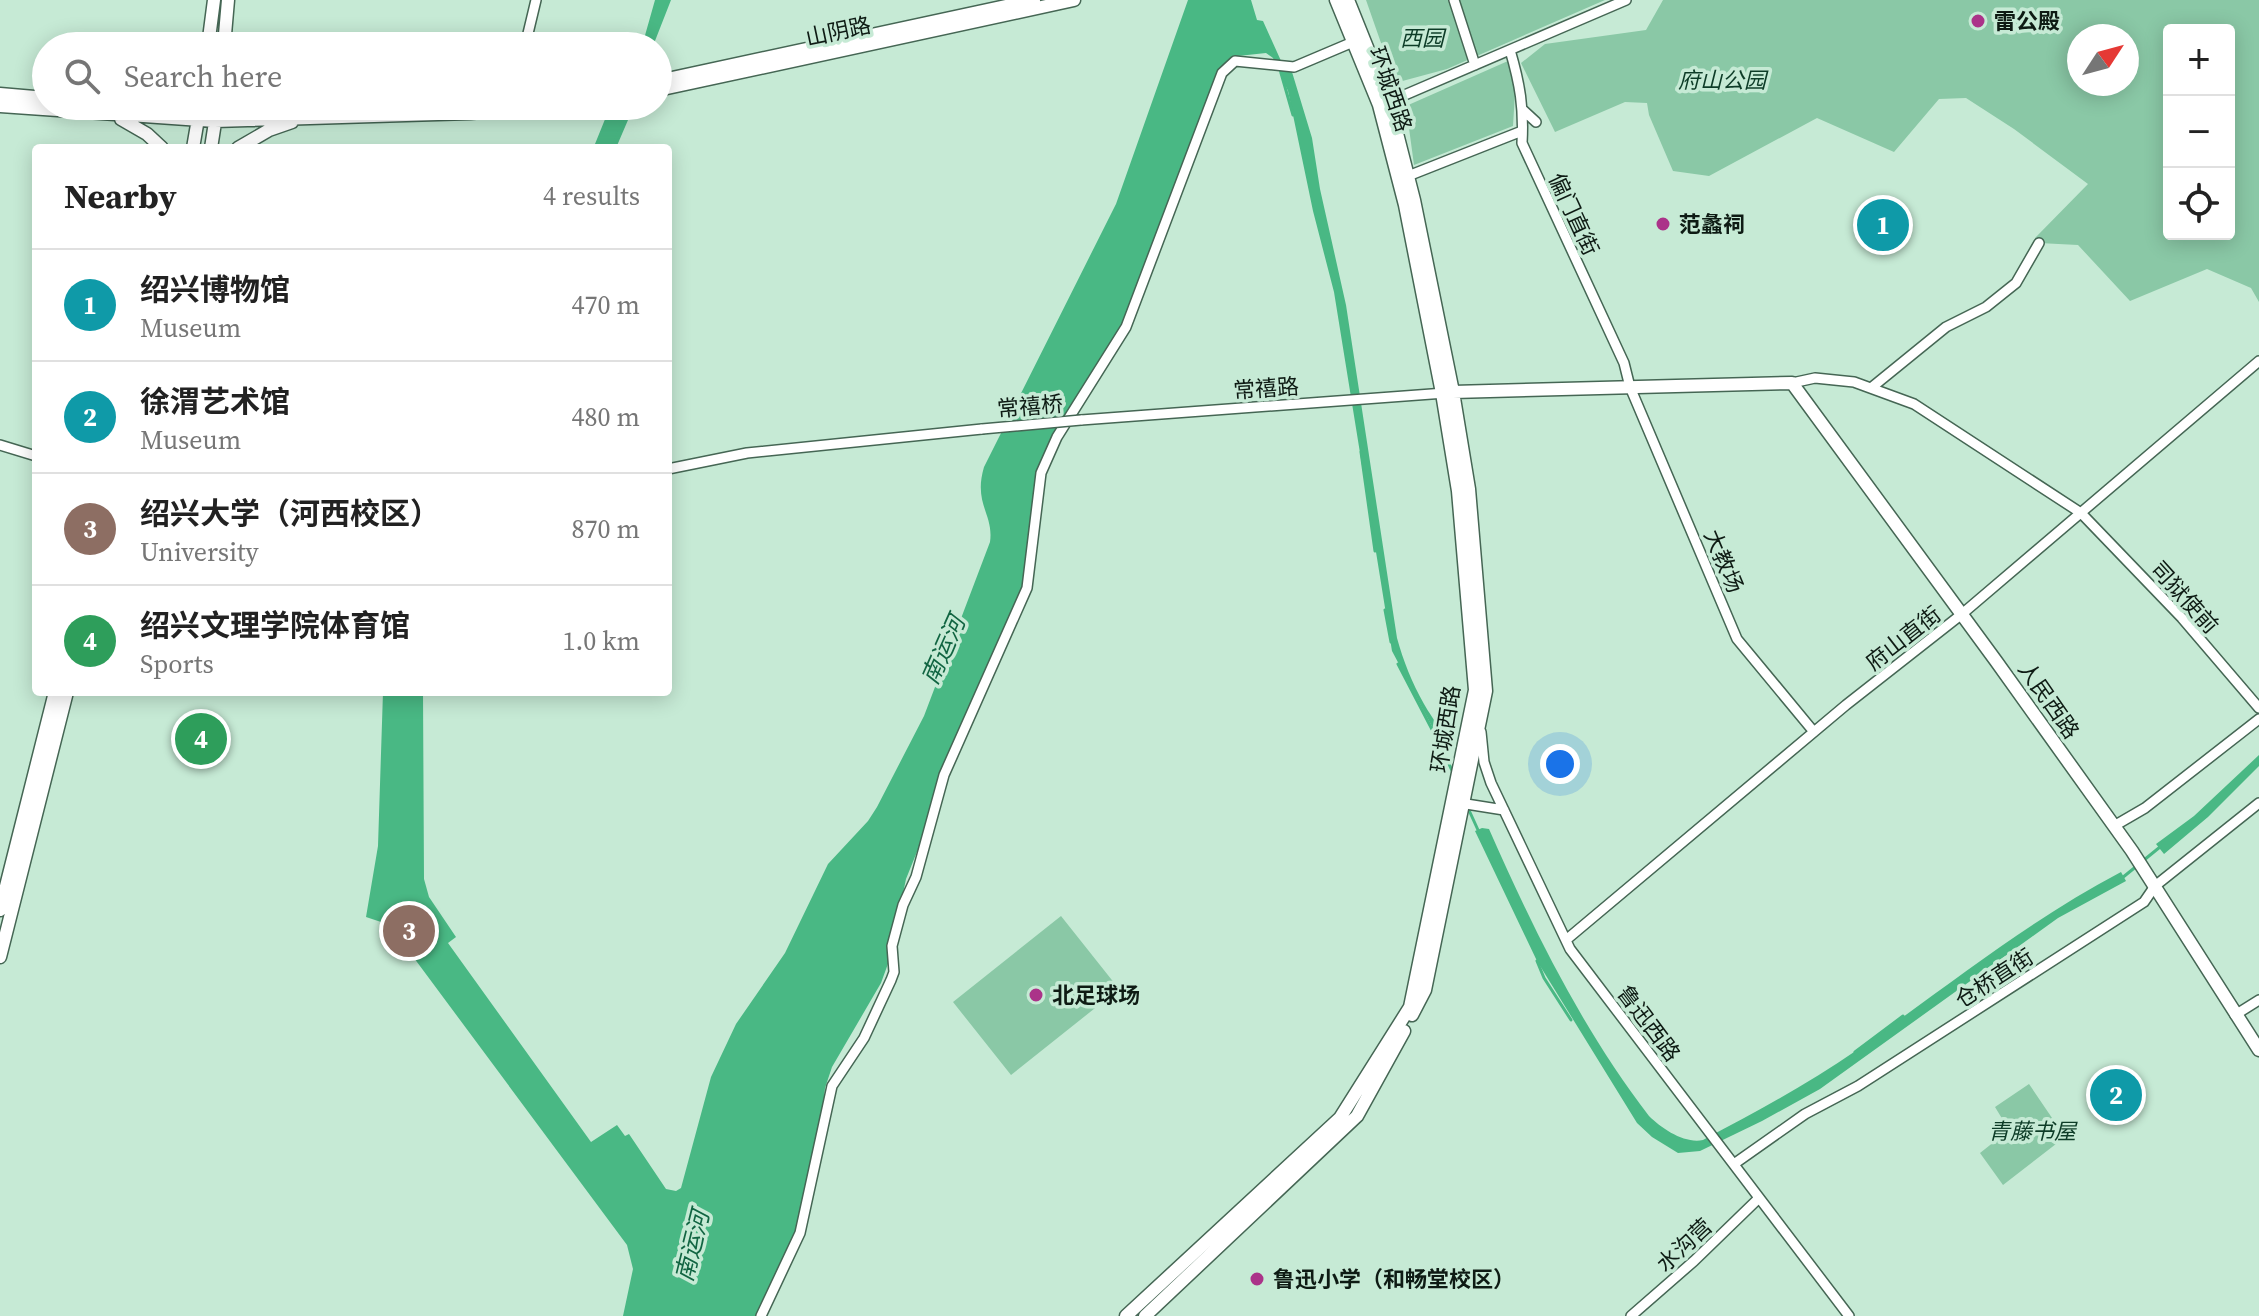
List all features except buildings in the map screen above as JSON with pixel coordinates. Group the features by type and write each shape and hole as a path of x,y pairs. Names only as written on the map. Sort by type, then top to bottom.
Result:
{"main road":[{"path":"210,32 214,0"},
{"path":"225,32 228,0"},
{"name":"山阴路","path":"672,78 1034,0"},
{"name":"山阴路","path":"672,87 1074,0"},
{"name":"环城西路","path":"1336,0 1384,103 1469,489 1486,691 1468,778 1458,802"},
{"name":"环城西路","path":"1145,1316 1357,1116 1425,990 1458,802 1461,762 1475,690 1448,392 1408,176 1348,0"},
{"path":"226,22 229,32"},
{"path":"207,32 211,23"},
{"path":"0,94 32,97"},
{"path":"0,106 32,108"},
{"path":"125,120 157,144"},
{"path":"151,120 197,127 223,120"},
{"path":"194,144 198,120"},
{"path":"245,144 288,120"},
{"path":"212,142 215,121"},
{"path":"1448,392 1792,383"},
{"name":"人民西路","path":"1792,383 2132,851 2259,1050"},
{"path":"0,910 54,696"},
{"path":"0,957 66,696"},
{"name":"环城西路","path":"1126,1316 1340,1118 1410,1007 1455,819"}],"street":[{"path":"528,32 536,0"},
{"path":"1454,0 1475,65"},
{"path":"1384,103 1626,0"},
{"path":"761,1316 800,1233 832,1086 864,1038 891,980 894,937 903,905 916,877 944,775 1027,588 1041,473 1057,437 1126,327 1222,73 1235,61 1294,67 1353,42"},
{"name":"偏门直街","path":"1510,50 1523,110 1522,143 1624,363 1630,387"},
{"path":"1523,110 1536,122"},
{"path":"1408,176 1522,131"},
{"path":"1871,388 1946,327 1986,307 2016,283 2039,243"},
{"name":"府山直街","path":"1566,940 1814,732 1962,614 2259,361"},
{"path":"1792,383 1815,378 1854,382 1914,404 2081,513"},
{"name":"大教场","path":"1630,387 1737,639 1814,732"},
{"name":"常禧路","path":"1081,420 1448,392"},
{"name":"常禧桥","path":"672,468 747,453 1081,420"},
{"path":"0,445 32,455"},
{"name":"司狱使前","path":"2081,513 2182,618 2259,708"},
{"path":"2114,826 2145,808 2259,719"},
{"name":"鲁迅西路","path":"1480,720 1484,762 1566,940 1849,1316"},
{"path":"1458,802 1504,810"},
{"name":"仓桥直街","path":"1734,1164 1805,1114 1858,1086 2144,902 2155,886 2259,803"},
{"path":"2235,1015 2259,1000"},
{"name":"水沟营","path":"1631,1316 1759,1198"}],"green space":[{"name":"西园","path":"1366,0 1605,0 1447,69 1395,83"},
{"name":"府山公园","path":"1663,0 2259,0 2259,302 2251,288 2207,269 2130,301 2078,245 2039,243 2035,238 2088,184 1966,98 1939,99 1894,152 1817,118 1709,176 1673,171 1649,115 1647,103 1625,102 1555,132 1521,63 1545,44 1646,30"},
{"path":"1508,61 1515,93 1513,126 1414,165 1406,106"},
{"name":"北足球场","path":"1061,916 1119,989 1011,1075 953,1002"},
{"name":"青藤书屋","path":"2029,1084 2065,1137 2003,1185 1980,1153 2009,1130 1995,1107"}],"water":[{"path":"655,0 671,0 658,32 646,32"},
{"name":"南运河","path":"1188,0 1251,0 1257,20 1263,21 1286,72 1292,72 1312,138 1346,305 1397,638 1416,688 1443,738 1444,762 1439,763 1436,734 1392,651 1334,292 1313,211 1288,91 1273,58 1266,53 1238,56 1223,67 1125,320 1045,461 1030,571 906,879 889,961 881,983 832,1067 825,1088 822,1117 798,1230 758,1316 623,1316 633,1269 627,1245 394,931 366,917 378,846 383,696 423,696 424,879 429,897 456,937 448,943 591,1142 617,1125 625,1136 629,1134 666,1189 676,1191 681,1188 711,1077 736,1024 785,953 828,864 877,807 924,716 990,542 981,490 984,467 1116,204"},
{"path":"628,120 618,144 596,144 615,122"},
{"path":"2259,755 2259,766 2208,817 2164,854 2156,844 2194,816"},
{"path":"1489,829 1560,977 1624,1082 1654,1121 1674,1134 1696,1141 1801,1086 2052,912 2121,872 2126,881 2058,918 1820,1089 1700,1151 1678,1153 1652,1137 1637,1123 1537,961 1475,831"}],"waterway":[{"path":"1281,73 1293,115"},
{"path":"604,144 613,120"},
{"path":"1361,452 1375,551"},
{"path":"1385,610 1391,642"},
{"path":"1398,664 1437,739"},
{"path":"1444,753 1454,775"},
{"path":"1468,808 1478,830"},
{"path":"2144,860 2160,847"},
{"path":"2122,878 2138,865"},
{"path":"1537,961 1544,978 1571,1020"},
{"path":"1855,1052 1903,1016"}],"place":[{"name":"雷公殿","path":"1978,21"},
{"name":"范蠡祠","path":"1663,224"},
{"name":"绍兴博物馆","path":"1883,225"},
{"name":"绍兴文理学院体育馆","path":"201,739"},
{"name":"绍兴大学（河西校区）","path":"409,931"},
{"name":"北足球场","path":"1036,995"},
{"name":"徐渭艺术馆","path":"2116,1095"},
{"name":"鲁迅小学（和畅堂校区）","path":"1257,1279"}]}
